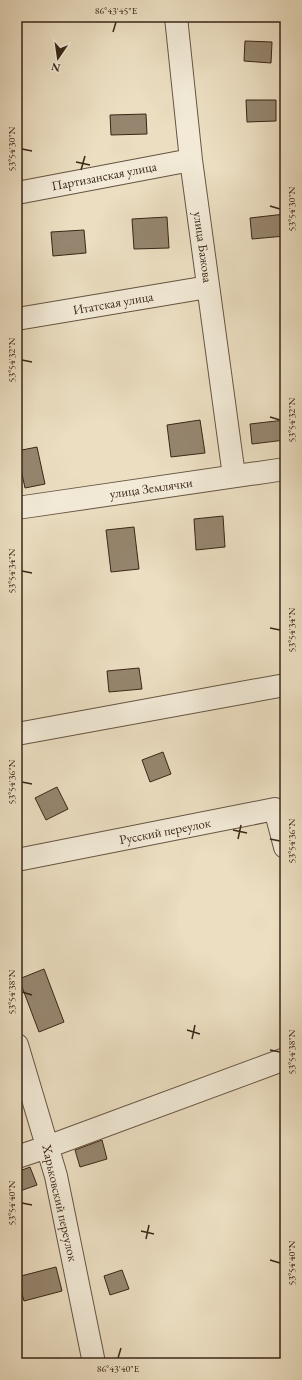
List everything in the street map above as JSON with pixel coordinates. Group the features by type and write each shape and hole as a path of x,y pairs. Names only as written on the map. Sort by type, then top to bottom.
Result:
{"street":[{"name":"улица Бажова","path":"176,17 191,160 234,476"},
{"name":"Партизанская улица","path":"17,193 191,160"},
{"name":"Итатская улица","path":"17,318 208,286"},
{"name":"улица Землячки","path":"17,508 285,469"},
{"path":"17,734 285,685"},
{"name":"Русский переулок","path":"17,860 275,809 285,846"},
{"name":"Харьковский переулок","path":"17,1046 56,1176 94,1363"},
{"path":"17,1156 47,1147 285,1059"}],"building":[{"path":"245,41 272,42 271,63 244,61"},
{"path":"246,100 276,100 276,121 247,122"},
{"path":"146,114 147,134 111,135 110,115"},
{"path":"285,214 285,236 252,239 250,218"},
{"path":"167,217 169,248 134,249 132,219"},
{"path":"84,230 86,253 53,256 51,232"},
{"path":"200,420 205,453 171,457 167,425"},
{"path":"285,420 285,440 252,444 250,424"},
{"path":"37,447 45,484 25,488 17,451"},
{"path":"223,516 225,547 196,550 194,519"},
{"path":"134,527 139,569 111,572 106,530"},
{"path":"139,668 142,689 109,692 107,671"},
{"path":"163,752 171,774 150,782 142,760"},
{"path":"57,787 68,809 46,820 35,798"},
{"path":"44,969 64,1022 39,1032 19,979"},
{"path":"102,1140 107,1159 80,1167 75,1150"},
{"path":"30,1167 37,1185 17,1192 17,1172"},
{"path":"56,1267 62,1291 24,1301 17,1277"},
{"path":"122,1270 129,1289 110,1295 104,1276"}]}
